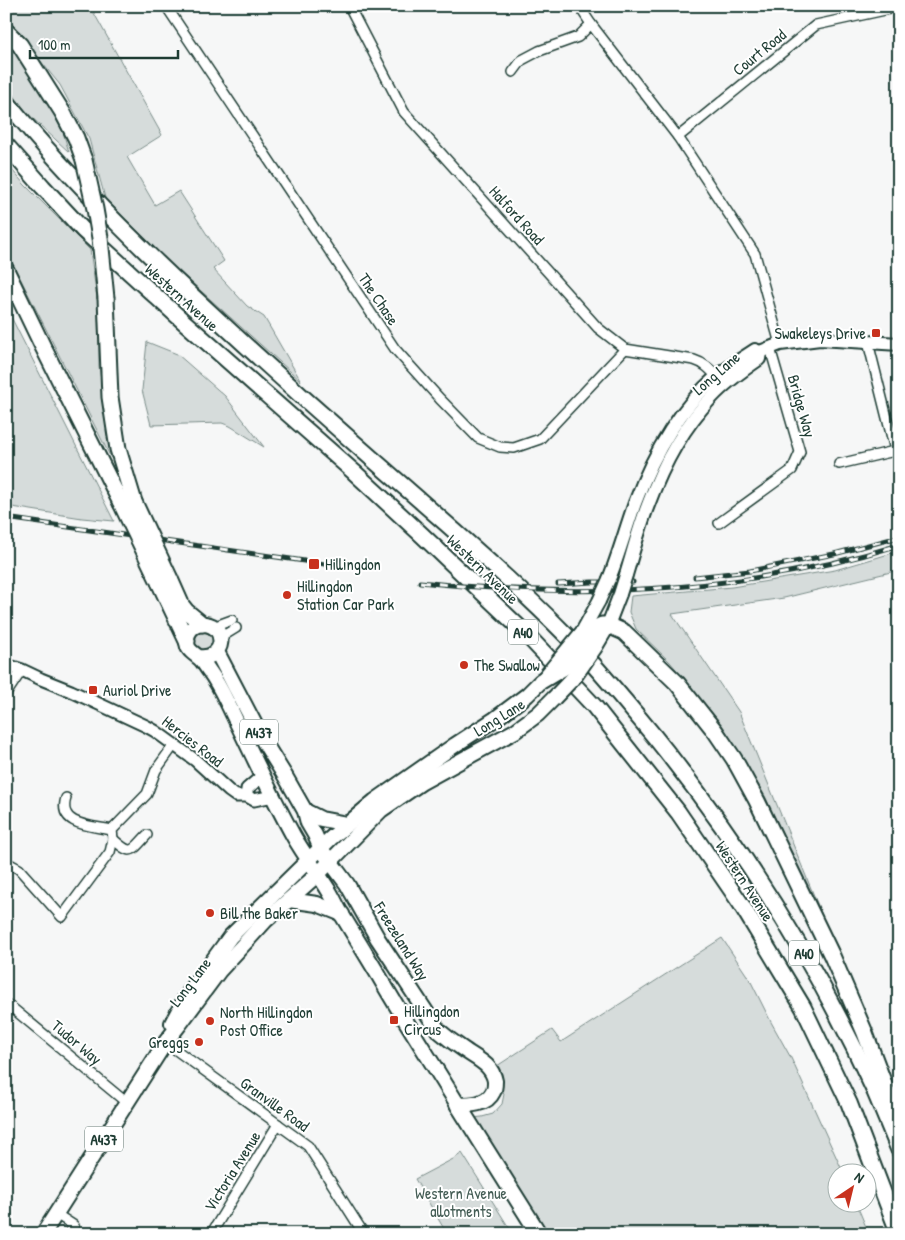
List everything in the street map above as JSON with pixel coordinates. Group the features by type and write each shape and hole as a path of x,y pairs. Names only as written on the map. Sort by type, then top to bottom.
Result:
{"highway":[{"path":"6,31 20,45 63,112 84,160 96,209 100,238 106,298 110,397 128,502"},
{"name":"Western Avenue","path":"6,101 35,137 75,181 147,252 359,448 434,511 485,558 567,637 618,692 710,808 778,910 808,961 853,1047 876,1094 899,1150"},
{"name":"Western Avenue","path":"6,145 83,230 347,466 524,633 594,706 678,812 741,904 803,1007 850,1103 898,1234"},
{"path":"6,270 48,356 128,502 164,580 186,641"},
{"path":"164,580 186,611 207,625"},
{"path":"541,681 566,666 598,627 608,625 624,632 677,683 715,731 734,759 765,816 832,956 865,1033 899,1124"},
{"path":"458,1105 539,1234"}],"main road":[{"name":"Long Lane","path":"43,1234 165,1043 219,971 266,920 318,874 381,810 422,782 515,731 538,714 574,676 589,638 599,601 636,502 656,456 670,432 689,406 717,377 755,350 820,339 899,344"},
{"name":"Long Lane","path":"608,625 618,600 647,506 682,437 698,413 713,396 770,348"},
{"path":"207,625 217,630 220,636 219,646 212,656 205,658 192,654 186,641 191,629 196,626 207,625"},
{"name":"A437","path":"219,646 264,742 305,811"},
{"name":"A437","path":"198,657 223,694 262,776 308,861"},
{"name":"Long Lane","path":"165,1043 172,1022 186,997 230,937 308,861 374,801 494,719 527,695 541,681"},
{"path":"305,811 321,819 347,824"},
{"name":"Freezeland Way","path":"305,811 308,823 321,849 346,884 378,939 438,1030 484,1063 492,1072 495,1090 490,1097 476,1104 458,1105"},
{"path":"308,861 329,891 458,1105"},
{"path":"289,900 317,904 342,914"}],"street":[{"name":"The Chase","path":"166,6 395,349 478,438 500,447 514,448 540,439 625,349"},
{"name":"Halford Road","path":"349,6 404,112 598,328 625,349 701,362 717,377"},
{"path":"579,6 678,137 755,254 770,348"},
{"name":"Court Road","path":"678,137 816,25 899,7"},
{"path":"513,72 522,60 539,51 578,37 591,24"},
{"path":"839,464 897,450 868,342"},
{"name":"Bridge Way","path":"719,524 792,470 800,452 770,348"},
{"path":"207,625 234,624 224,636 219,646"},
{"name":"Hercies Road","path":"6,665 71,691 155,731 195,760 236,796 247,796 254,800 273,796"},
{"path":"6,694 22,670"},
{"path":"6,862 19,870 62,917 110,852 113,835 146,794 156,770 174,745"},
{"path":"247,796 248,789 262,776"},
{"path":"66,798 64,810 71,820 113,835 125,850 130,851 134,849 147,835"},
{"name":"Tudor Way","path":"6,1004 11,1006 127,1103"},
{"name":"Granville Road","path":"165,1043 308,1146 364,1234"},
{"name":"Victoria Avenue","path":"211,1234 278,1124"},
{"path":"56,1214 73,1224 74,1226 69,1234"}],"green space":[{"path":"6,6 90,6 162,135 127,157 155,205 179,191 224,261 213,269 247,306 264,317 301,381 171,264 105,198 89,139 60,85 6,18"},
{"path":"6,43 22,62 46,100 63,132 69,152 28,114 6,85"},
{"path":"6,163 25,185 90,250 98,305 99,366 111,458 6,250"},
{"path":"6,307 114,521 6,506"},
{"path":"147,342 177,354 225,396 264,447 222,423 151,425 142,390"},
{"path":"899,551 899,570 784,598 672,614 739,712 839,957 765,796 723,726 670,662 636,629 629,612 631,596 732,587 835,570"},
{"path":"200,632 208,632 213,637 211,648 200,650 195,645 195,637"},
{"path":"722,938 750,980 791,1058 838,1162 828,1162 828,1212 860,1212 869,1234 546,1234 472,1118 493,1114 502,1104 504,1094 497,1066 552,1030 561,1042"},
{"name":"Western Avenue allotments","path":"462,1153 513,1234 447,1234 415,1179"}],"railway":[{"path":"6,518 332,565"},
{"path":"695,577 750,571 834,554 899,537"},
{"path":"420,582 541,590 662,588 782,573 841,561 899,545"},
{"path":"558,584 633,582"}],"place":[{"name":"Swakeleys Drive","path":"876,333"},
{"name":"Hillingdon","path":"314,564"},
{"name":"Hillingdon Station Car Park","path":"287,595"},
{"name":"The Swallow","path":"464,665"},
{"name":"Auriol Drive","path":"93,690"},
{"name":"Bill the Baker","path":"210,913"},
{"name":"Hillingdon Circus","path":"394,1020"},
{"name":"North Hillingdon Post Office","path":"210,1021"},
{"name":"Greggs","path":"199,1042"}]}
